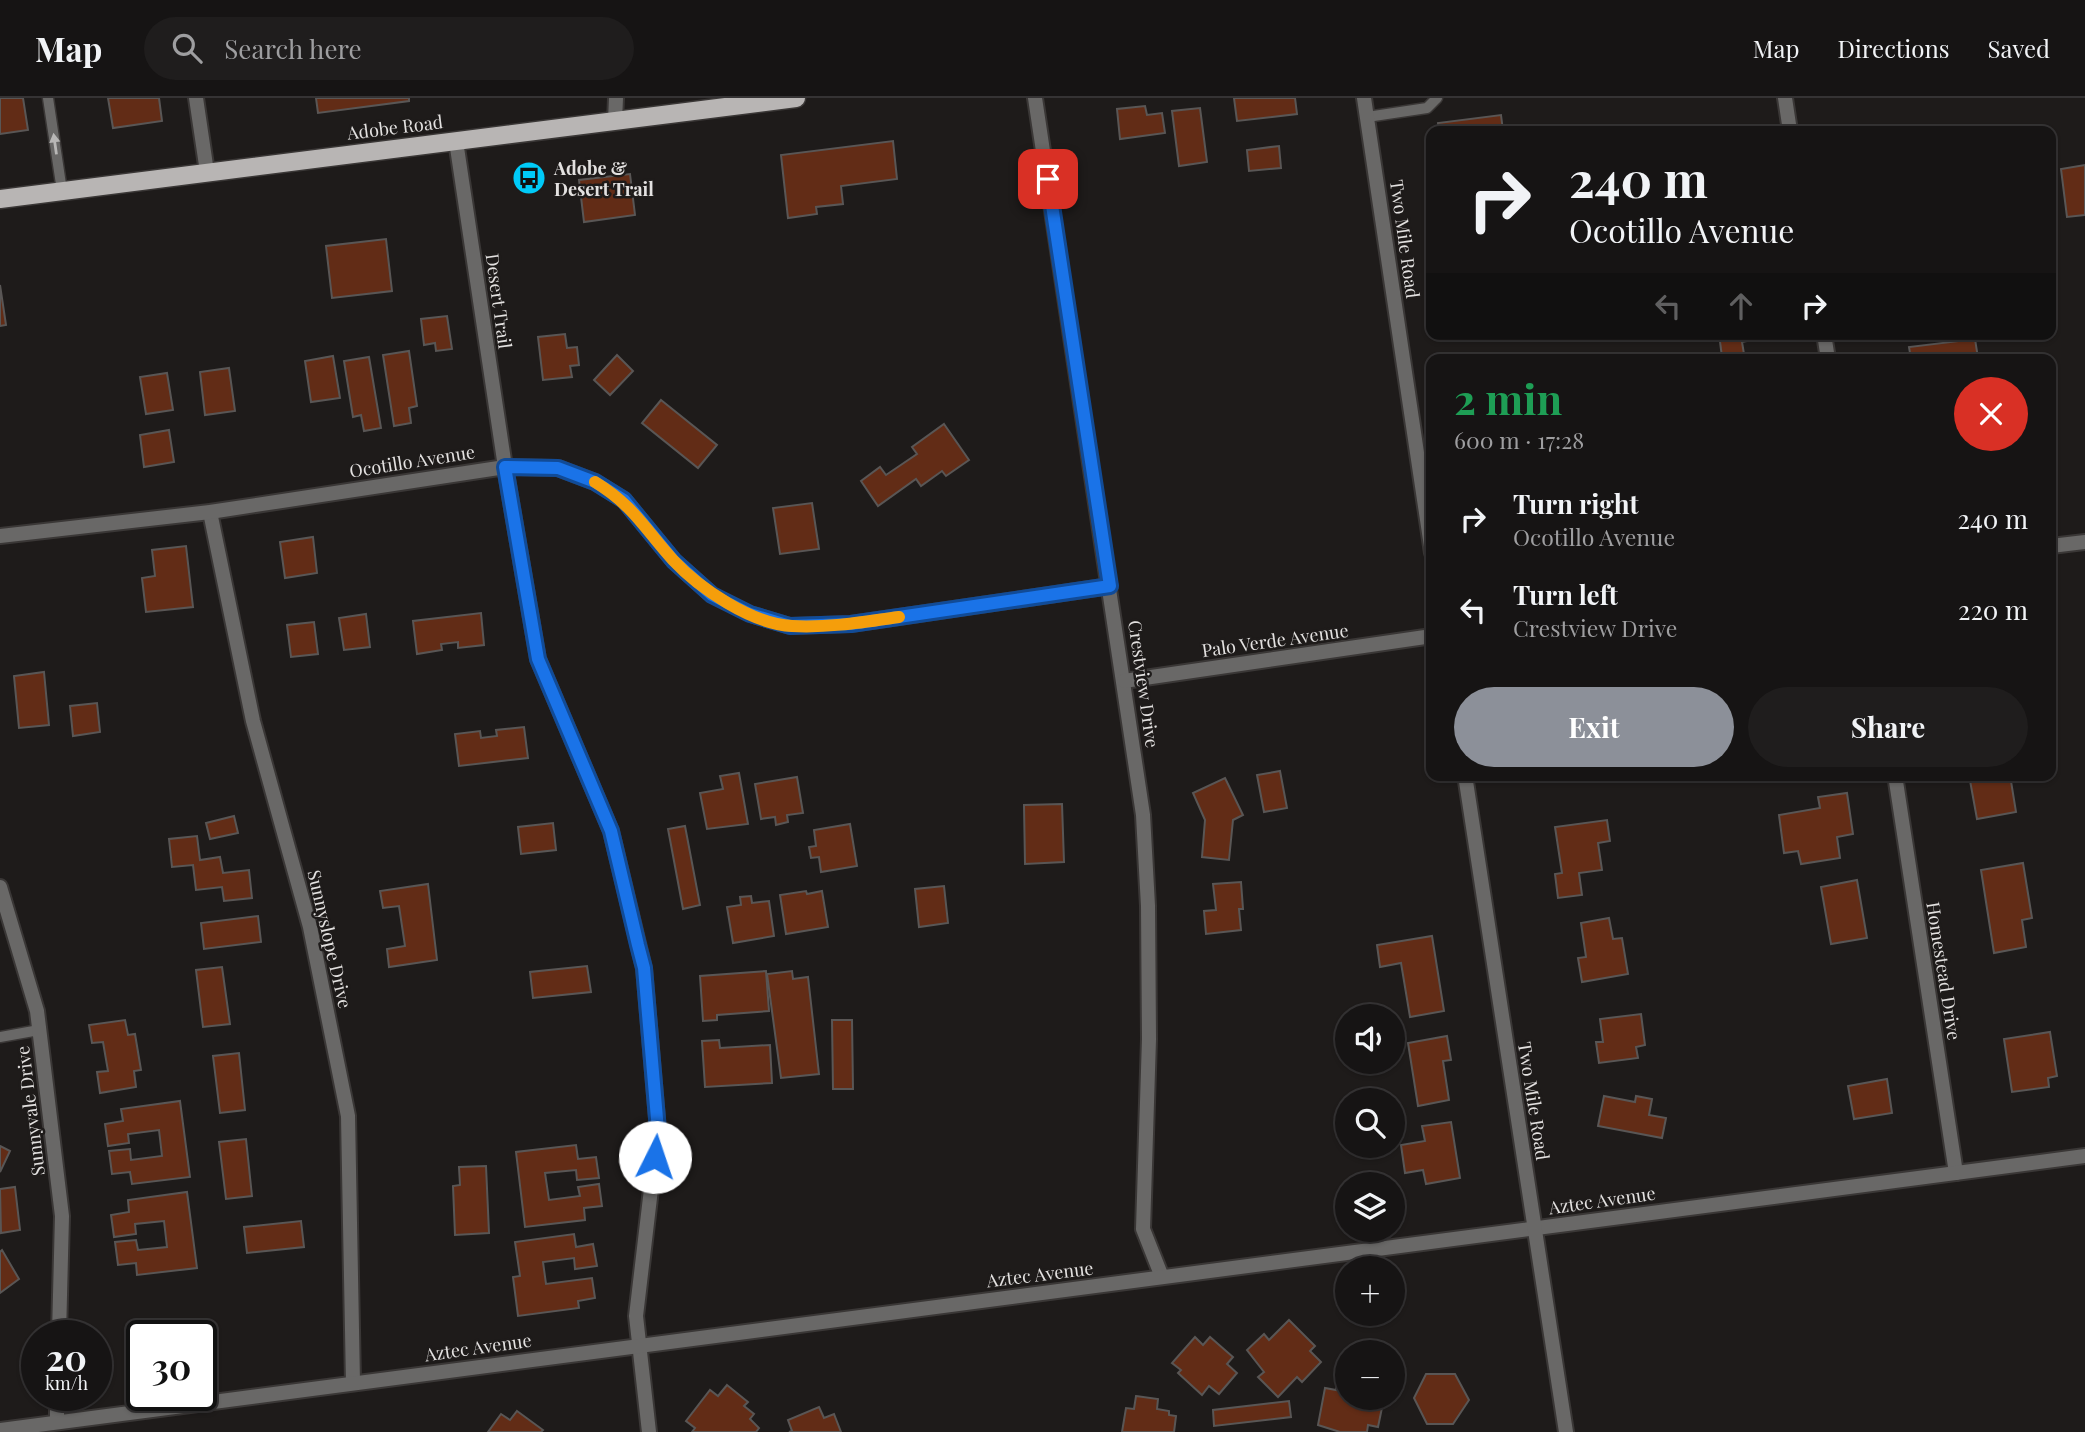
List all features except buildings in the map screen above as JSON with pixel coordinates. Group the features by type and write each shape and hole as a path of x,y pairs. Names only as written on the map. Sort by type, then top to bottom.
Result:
{"main road":[{"name":"Adobe Road","path":"0,199 796,98"}],"street":[{"path":"196,98 207,172"},
{"path":"615,98 615,121"},
{"name":"Crestview Drive","path":"1035,98 1143,816 1148,906 1149,1039 1143,1230 1162,1277"},
{"name":"Two Mile Road","path":"1364,98 1426,513"},
{"path":"1785,98 1789,126"},
{"name":"Desert Trail","path":"456,141 505,467 538,659 611,831 644,968 658,1130 636,1316 637,1346 649,1432"},
{"name":"Ocotillo Avenue","path":"0,536 210,512 505,467 558,468 595,482 624,500 674,561 712,595 750,614 790,626 851,624 1110,586"},
{"name":"Sunnyslope Drive","path":"210,512 253,721 310,927 348,1116 353,1383"},
{"path":"2056,545 2085,541"},
{"name":"Palo Verde Avenue","path":"1124,681 1426,637"},
{"name":"Two Mile Road","path":"1466,781 1566,1432"},
{"name":"Homestead Drive","path":"1896,781 1956,1172"},
{"name":"Sunnyvale Drive","path":"0,887 37,1011 62,1216 59,1320"},
{"name":"Aztec Avenue","path":"0,1430 2085,1156"},
{"path":"57,1411 57,1422"}],"lane":[{"path":"48,98 62,191"},
{"path":"1367,117 1427,108 1437,98"},
{"path":"0,1037 39,1030"}],"slow traffic":[{"path":"595,482 624,500 674,561 712,595 750,614 790,626 851,624 899,617"}],"place":[{"name":"Adobe & Desert Trail","path":"529,178"}],"route":[{"path":"655,1157 658,1130 644,968 611,831 538,659 505,467 558,468 595,482 624,500 674,561 712,595 750,614 790,626 851,624 1110,586 1048,179"}]}
